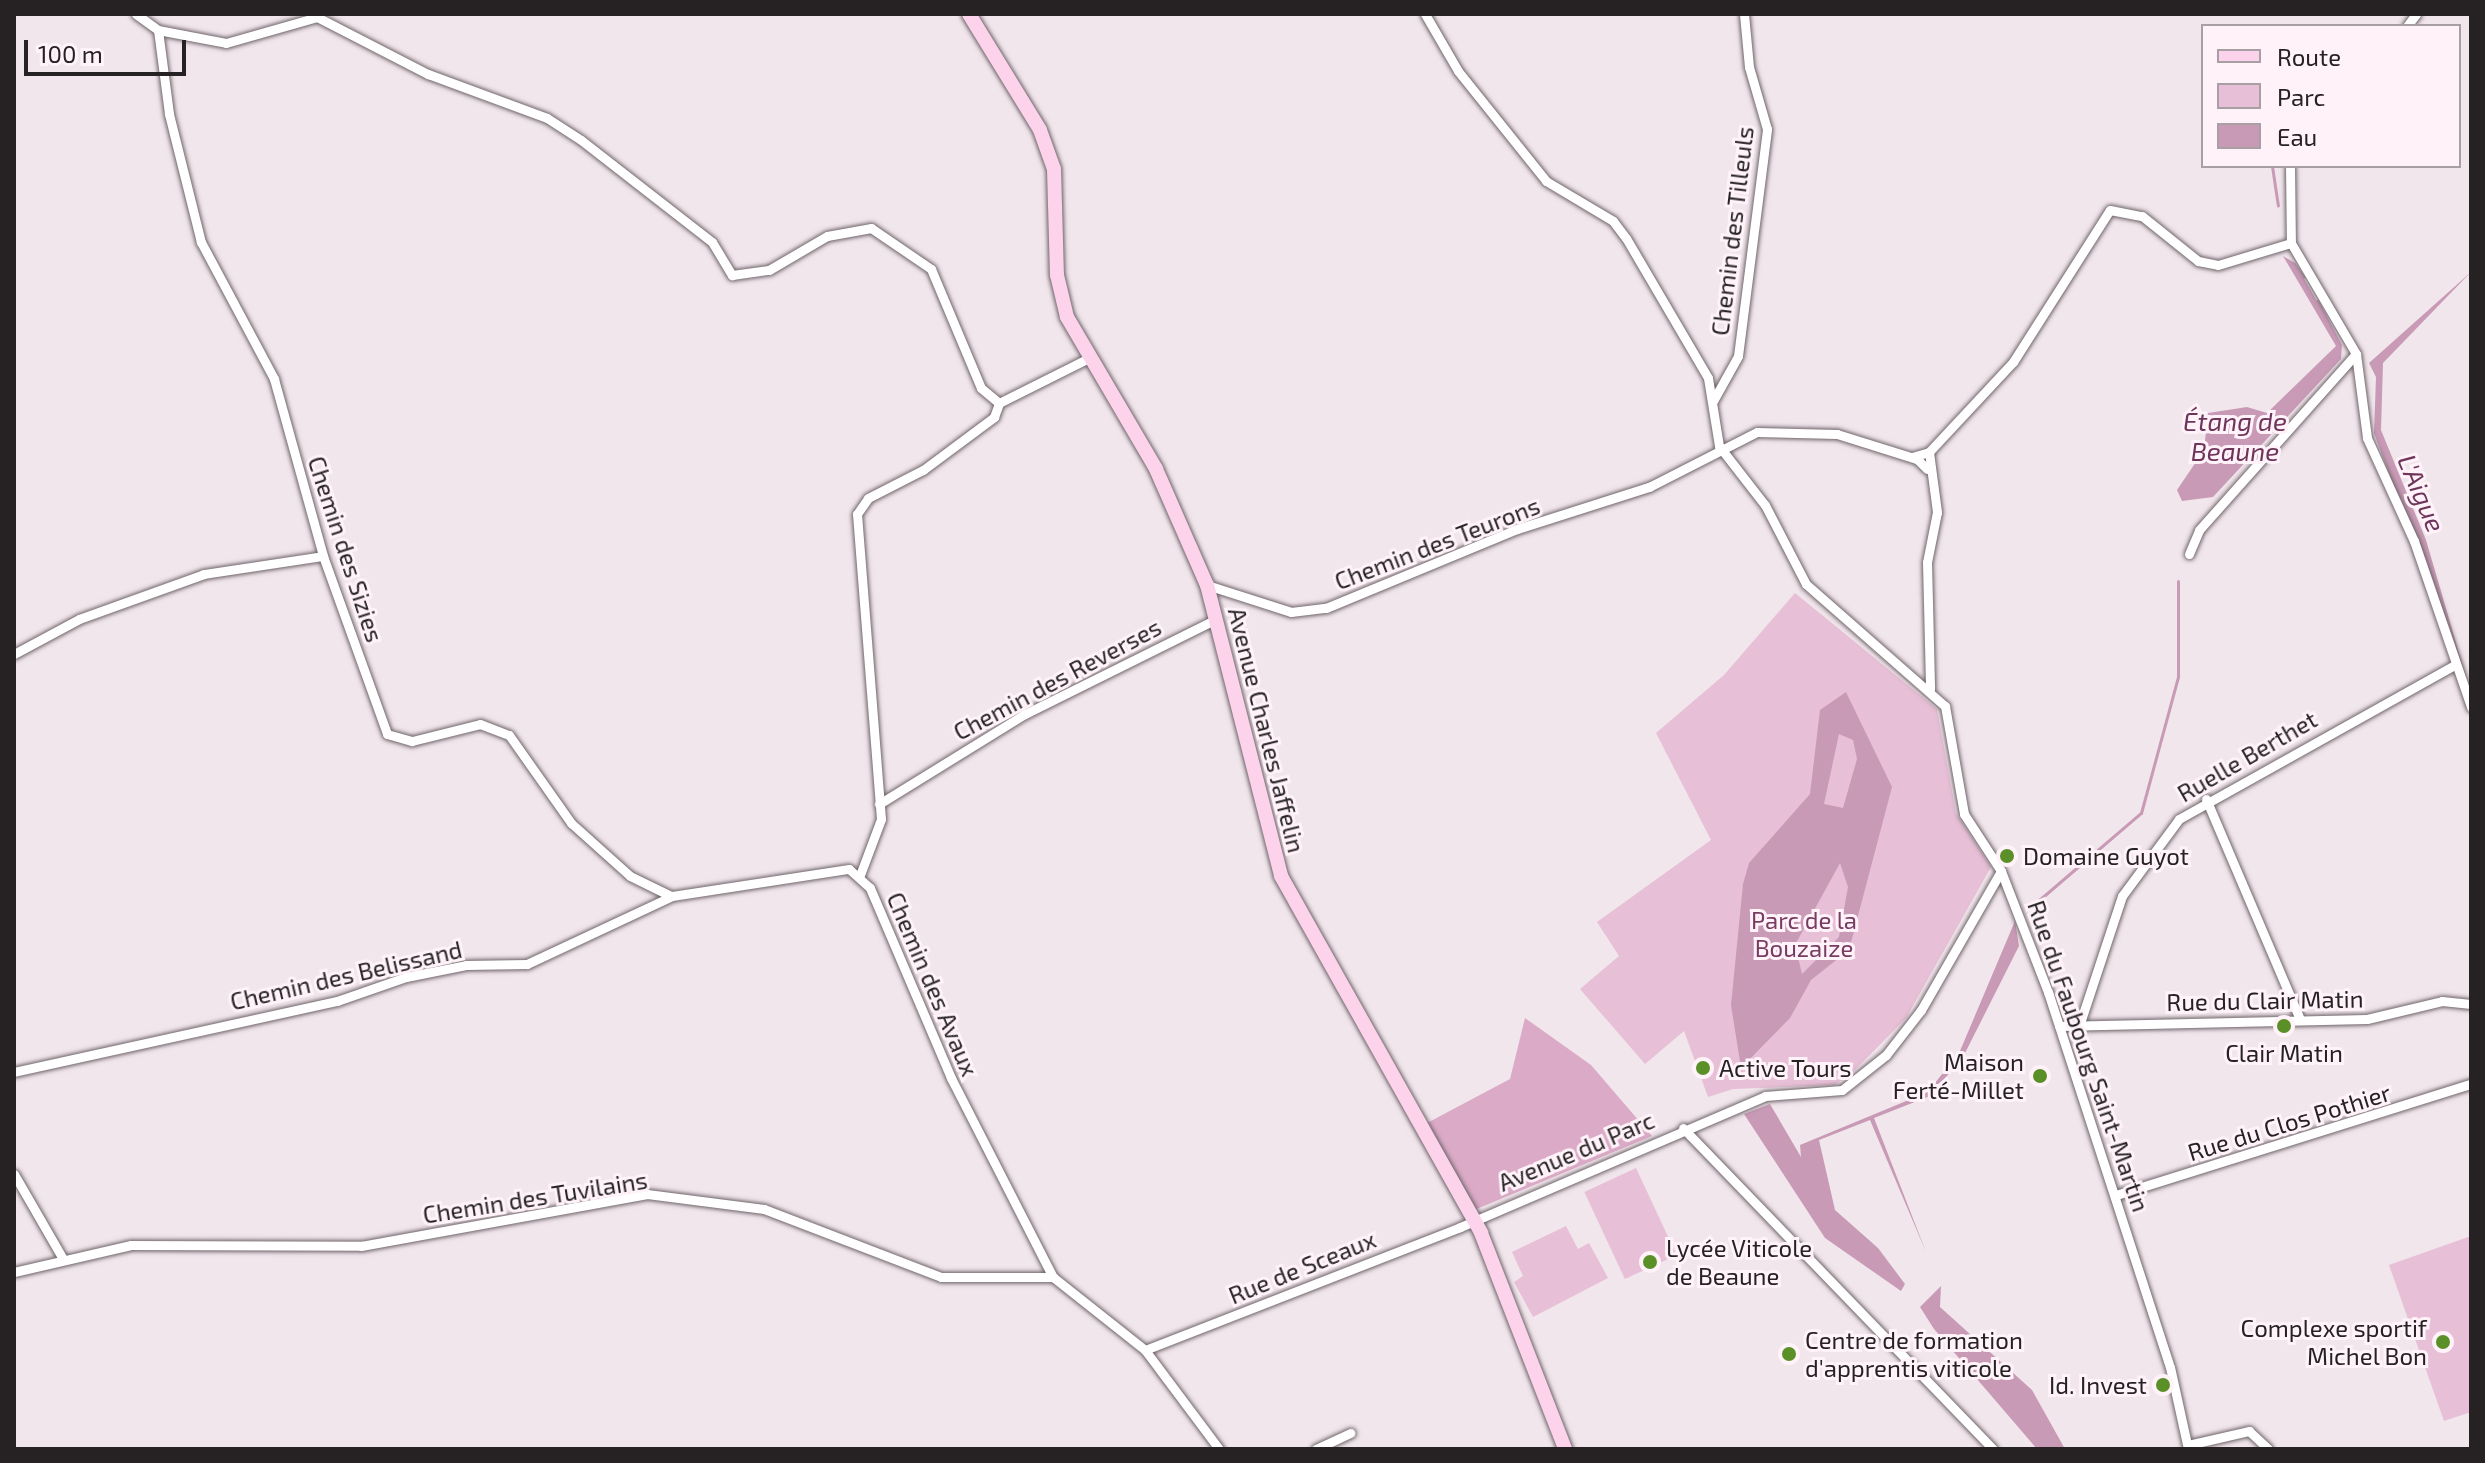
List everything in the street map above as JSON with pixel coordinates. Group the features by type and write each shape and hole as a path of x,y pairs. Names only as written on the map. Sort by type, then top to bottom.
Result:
{"main road":[{"name":"Avenue Charles Jaffelin","path":"969,14 1040,130 1054,169 1057,275 1067,317 1156,469 1207,585 1281,876 1474,1220 1565,1449"}],"street":[{"path":"136,14 158,30 226,43 317,17 581,140 712,242 732,275 769,270 827,236 871,228 931,269 981,388 999,403"},
{"path":"1425,14 1458,71 1546,181 1613,221 1692,342 1713,401 1719,446 1765,505 1806,584 1930,689"},
{"name":"Chemin des Tilleuls","path":"1713,401 1738,356 1767,129 1749,67 1744,14"},
{"name":"Chemin des Sizies","path":"158,30 169,114 201,242 274,379 323,556 387,734 404,742 480,724 509,735 571,823 657,897"},
{"path":"2290,168 2291,243 2356,354 2367,438 2414,541 2454,665 2471,707"},
{"path":"1912,457 1929,452 2013,362 2110,210 2142,216 2198,261 2218,265 2291,243"},
{"path":"2189,554 2199,530 2356,354"},
{"path":"860,875 878,840 879,804 857,514 868,498 923,470 994,417 999,403 1089,358"},
{"name":"Chemin des Teurons","path":"1207,585 1291,612 1326,608 1517,529 1649,487 1744,435 1805,429 1912,457"},
{"path":"1929,452 1927,469 1937,512 1927,562 1930,689"},
{"path":"1912,457 1927,469"},
{"path":"14,654 79,619 204,574 323,556"},
{"name":"Chemin des Reverses","path":"879,804 1025,714 1216,619"},
{"name":"Ruelle Berthet","path":"2080,1023 2111,923 2155,847 2206,799 2454,665"},
{"name":"Rue du Faubourg Saint-Martin","path":"1930,689 1945,706 1964,814 2001,871 2059,1026 2116,1195 2188,1447"},
{"path":"2206,799 2300,1019"},
{"name":"Chemin des Avaux","path":"676,895 825,869 860,875 984,1146 1053,1277"},
{"path":"1683,1128 1765,1096 1842,1090 1886,1055 2001,871"},
{"name":"Chemin des Belissand","path":"14,1072 337,1001 421,974 527,964 657,897 676,895"},
{"name":"Rue du Clair Matin","path":"2059,1026 2080,1023 2379,1018 2442,1001 2471,1004"},
{"name":"Rue du Clos Pothier","path":"2116,1195 2471,1084"},
{"name":"Avenue du Parc","path":"1474,1220 1683,1128 1993,1449"},
{"path":"14,1174 62,1257"},
{"name":"Chemin des Tuvilains","path":"14,1272 62,1257 131,1245 361,1246 647,1194 764,1209 941,1277 987,1283 1053,1277"},
{"name":"Rue de Sceaux","path":"1145,1350 1474,1220"},
{"path":"1053,1277 1145,1350 1219,1449"},
{"path":"2188,1447 2249,1431 2268,1449"},
{"path":"1316,1449 1351,1433"}],"green space":[{"name":"Parc de la Bouzaize","path":"1795,593 1937,709 1956,813 1991,867 1906,1018 1853,1072 1835,1085 1733,1089 1708,1097 1684,1031 1645,1064 1580,989 1619,956 1597,922 1711,840 1656,733 1724,675"},
{"path":"1636,1168 1677,1255 1625,1279 1584,1192"},
{"path":"1566,1226 1578,1249 1589,1243 1608,1278 1533,1317 1514,1282 1523,1276 1512,1252"},
{"name":"Complexe sportif Michel Bon","path":"2471,1236 2471,1412 2444,1421 2389,1265"}],"shaded area":[{"path":"1525,1018 1591,1065 1652,1136 1474,1210 1427,1123 1510,1079"}],"water":[{"name":"Étang de Beaune","path":"2283,256 2295,263 2342,345 2341,359 2213,497 2182,501 2177,490 2204,450 2208,413 2247,407 2267,413 2336,346"},
{"path":"2471,272 2383,363 2381,430 2426,540 2471,694 2374,433 2376,377 2369,363"},
{"path":"1846,692 1892,787 1849,950 1811,980 1790,1018 1741,1068 1731,1005 1743,884 1749,863 1810,794 1820,710","holes":["1839,734 1853,740 1857,759 1843,808 1824,804","1840,863 1848,887 1839,937 1802,974 1795,945"]},
{"path":"2015,921 2019,946 1963,1057 1930,1096 1874,1118 1926,1252 1870,1120 1819,1140 1835,1210 1878,1248 1905,1284 1901,1291 1825,1238 1744,1114 1770,1104 1801,1157 1800,1145 1928,1092 1960,1051"},
{"path":"1941,1286 1940,1307 2032,1390 2065,1449 2037,1449 1934,1329 1920,1307"}],"waterway":[{"name":"L'Aigue","path":"2272,168 2278,206"},
{"path":"2294,264 2303,277"},
{"path":"2317,301 2339,343"},
{"path":"2039,900 2141,813 2178,677 2178,581"}],"place":[{"name":"Domaine Guyot","path":"2007,856"},
{"name":"Clair Matin","path":"2284,1026"},
{"name":"Active Tours","path":"1703,1068"},
{"name":"Maison Ferté-Millet","path":"2040,1076"},
{"name":"Lycée Viticole de Beaune","path":"1650,1262"},
{"name":"Complexe sportif Michel Bon","path":"2443,1342"},
{"name":"Centre de formation d'apprentis viticole","path":"1789,1354"},
{"name":"Id. Invest","path":"2163,1385"}]}
